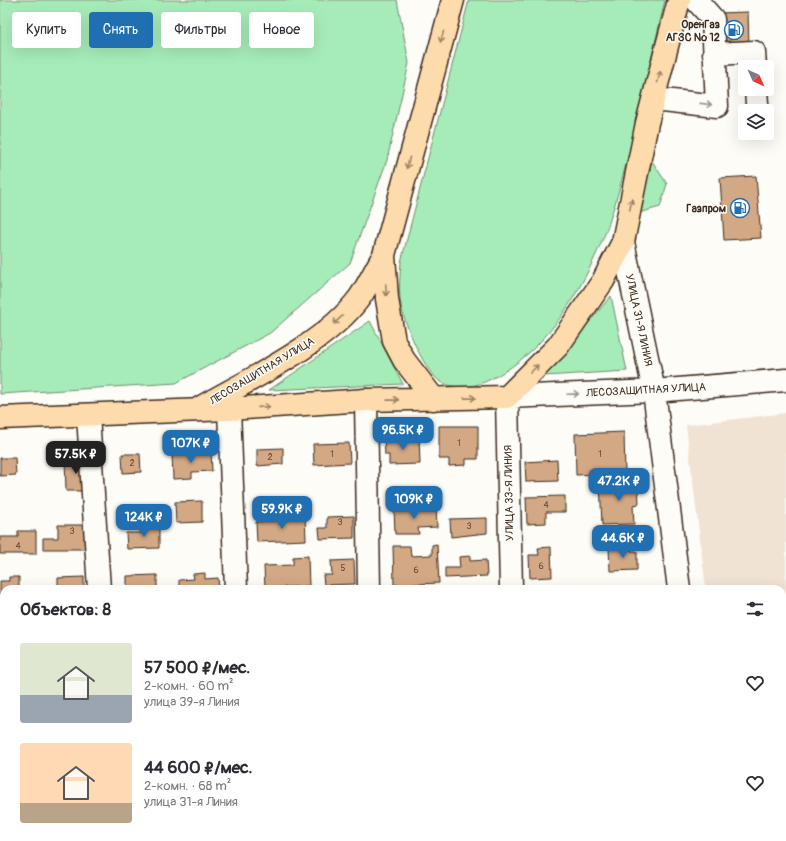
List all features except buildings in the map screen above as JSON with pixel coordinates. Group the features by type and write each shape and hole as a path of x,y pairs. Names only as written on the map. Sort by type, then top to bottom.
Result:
{"main road":[{"path":"506,397 558,346 596,293 623,242 654,99 679,0"},
{"path":"434,398 407,365 394,341 387,306 384,254 449,5"},
{"name":"ЛЕСОЗАЩИТНАЯ УЛИЦА","path":"197,410 303,348 322,334 360,297 384,254"},
{"name":"ЛЕСОЗАЩИТНАЯ УЛИЦА","path":"0,418 229,409 366,400 506,397"}],"street":[{"path":"654,99 717,106 713,20 696,0"},
{"path":"714,54 754,52 755,60"},
{"name":"УЛИЦА 31-Я ЛИНИЯ","path":"623,242 654,391 678,585"},
{"name":"ЛЕСОЗАЩИТНАЯ УЛИЦА","path":"506,397 654,391 786,380"},
{"name":"УЛИЦА 33-Я ЛИНИЯ","path":"506,397 511,585"},
{"path":"366,400 369,585"},
{"path":"229,409 236,585"},
{"path":"88,414 99,585"}],"shaded area":[{"path":"786,413 786,585 706,585 686,425"}],"green space":[{"path":"0,0 397,0 409,63 387,160 350,263 270,333 176,383 0,394"},
{"path":"469,0 665,0 634,134 615,204 606,232 595,257 573,299 559,319 528,354 509,368 483,383 461,387 440,381 435,377 424,362 404,318 400,299 400,285 401,262"},
{"path":"652,161 667,184 660,207 639,213"},
{"path":"611,296 627,371 544,376"},
{"path":"370,321 403,384 269,390"}],"place":[{"name":"ОренГаз АГЗС № 12","path":"734,30"},
{"name":"Газпром","path":"740,208"}]}
